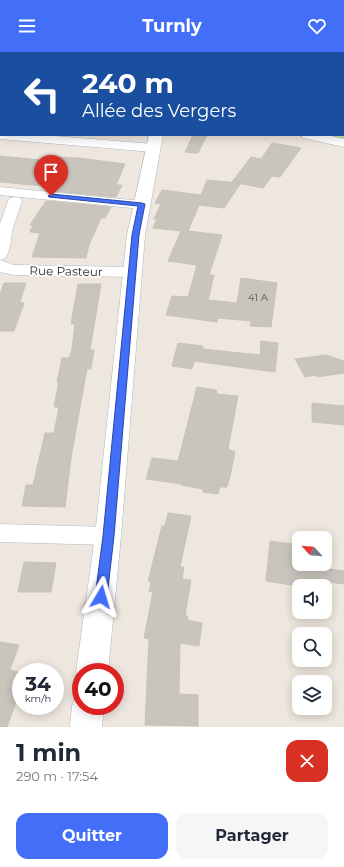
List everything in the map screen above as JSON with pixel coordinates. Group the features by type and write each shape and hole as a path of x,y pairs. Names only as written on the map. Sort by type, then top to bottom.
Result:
{"street":[{"path":"22,136 155,142 136,235 108,536 93,663"},
{"path":"312,136 344,143"},
{"path":"0,191 18,197"},
{"path":"0,200 18,197 142,204"},
{"path":"0,255 4,243 5,230 18,197"},
{"name":"Rue Pasteur","path":"0,266 14,270 132,272"},
{"path":"0,533 108,536"},
{"path":"86,727 87,715"}],"green space":[{"path":"326,136 344,136 344,141"}],"building":[{"path":"193,136 206,136 198,153 185,152"},
{"path":"272,143 301,148 280,177 272,176 263,188 232,182 251,157 261,159"},
{"path":"0,156 41,160 44,157 79,158 125,164 116,185 122,185 116,197 53,191 54,187 0,182"},
{"path":"207,180 241,183 224,208 199,205 188,231 222,235 209,275 214,275 208,300 237,303 241,278 277,283 271,327 250,326 251,321 218,318 217,322 166,315 172,296 188,297 197,265 168,261 181,231 153,228 157,219 154,219 161,204 155,203 162,190 201,195"},
{"path":"46,201 111,207 105,218 101,218 89,245 86,258 32,257 40,233 30,232 33,225 30,225"},
{"path":"4,283 26,283 20,302 24,303 14,331 0,331 0,294"},
{"path":"78,284 101,284 90,350 94,350 91,369 87,369 86,374 71,458 65,507 22,506 26,485 33,485 45,433 54,433 59,407 54,407 59,382 57,382 62,358 69,358 72,349 75,324 71,324"},
{"path":"261,341 278,343 275,372 194,361 192,369 172,366 178,343 203,346 202,349 260,355"},
{"path":"326,355 344,361 344,373 317,377 316,375 305,377 295,359"},
{"path":"197,387 216,390 217,394 238,396 228,449 235,452 227,487 220,487 218,494 203,492 203,489 181,485 182,484 146,479 152,458 178,461"},
{"path":"312,403 344,406 344,425 312,422"},
{"path":"168,513 191,516 180,567 184,567 182,579 191,580 185,616 188,616 187,620 202,623 199,646 180,643 179,694 198,695 198,726 145,725 149,639 144,638 153,592 149,591 151,582 148,581 162,526 165,526"},
{"path":"270,541 292,544 292,571 332,571 332,569 344,571 344,584 332,582 332,579 292,579 292,585 266,581"},
{"path":"24,562 56,563 51,592 18,592"},
{"path":"0,642 19,645 10,670 12,671 12,713 7,727 0,727"}],"route":[{"path":"51,196 142,204 136,235 101,597"}]}
